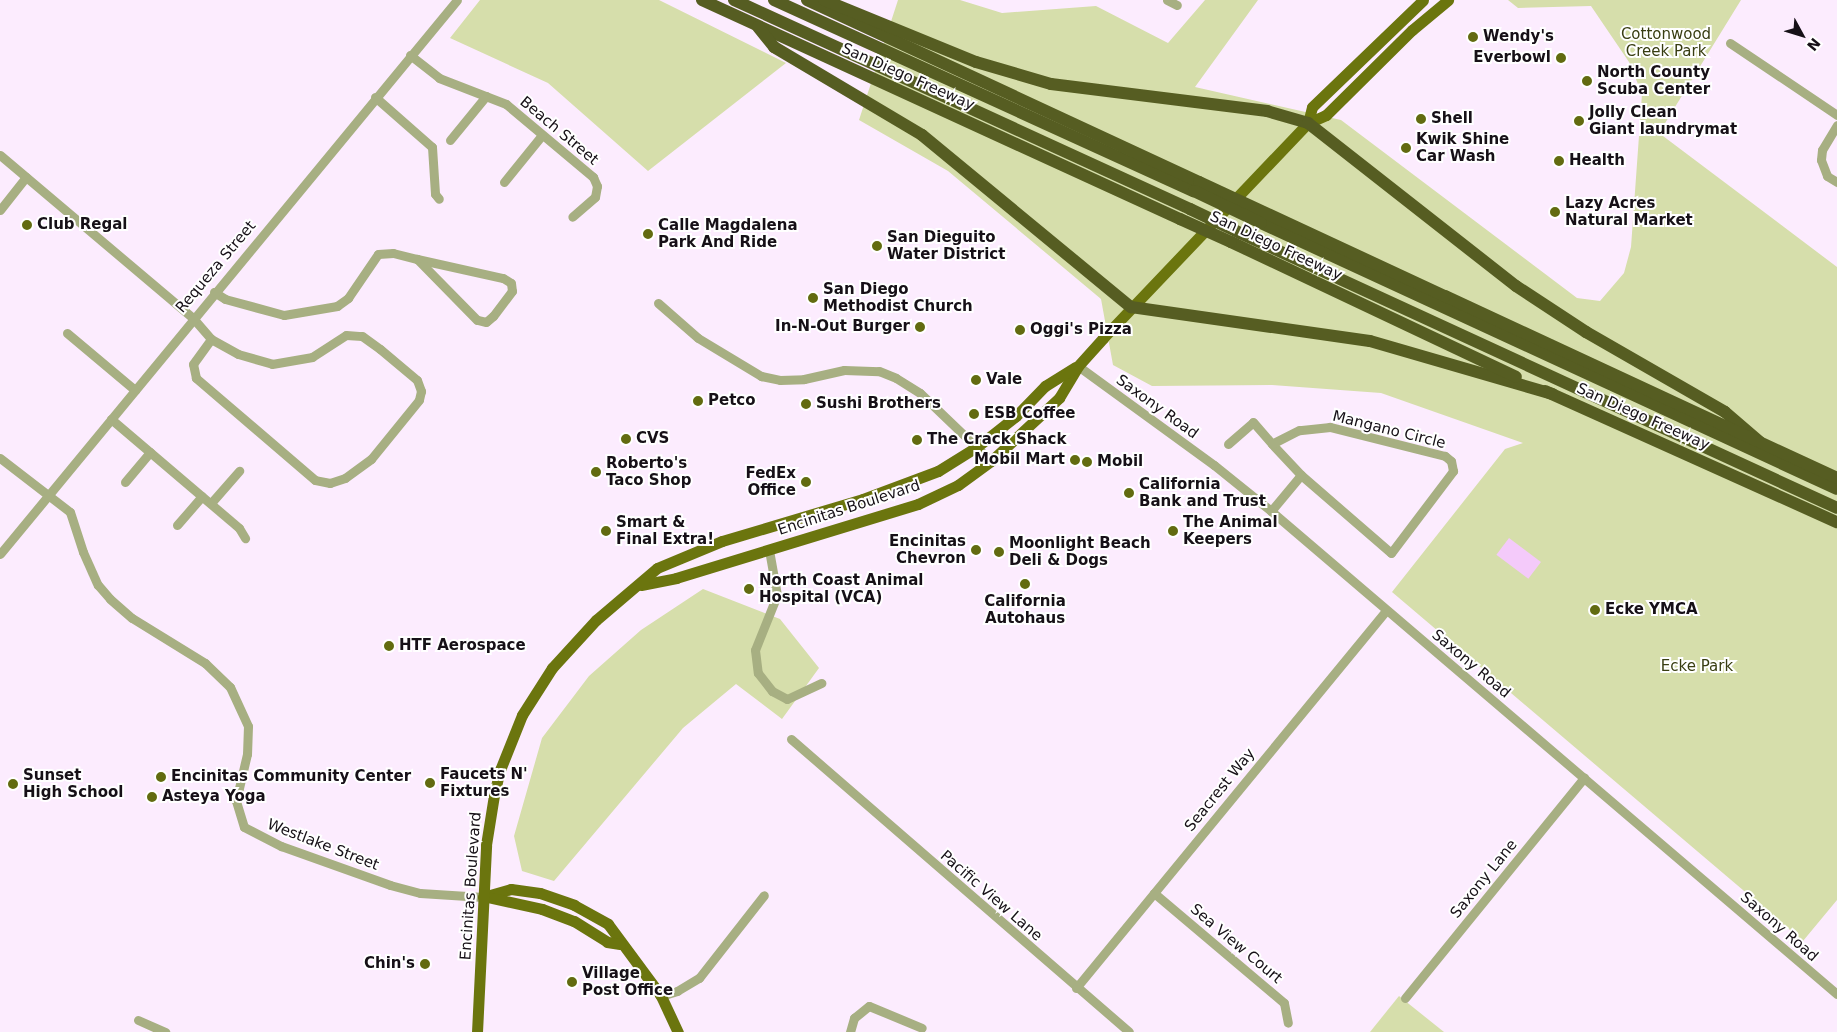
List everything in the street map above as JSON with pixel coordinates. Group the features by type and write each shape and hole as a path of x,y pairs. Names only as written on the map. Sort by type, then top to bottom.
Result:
{"highway":[{"name":"San Diego Freeway","path":"702,0 1180,219 1235,238 1552,394 1837,522"},
{"path":"734,0 1190,209 1235,238 1837,508"},
{"path":"774,0 1196,186 1260,223 1837,489"},
{"name":"San Diego Freeway","path":"807,0 1196,186 1445,296 1837,478"},
{"path":"824,0 976,62 1051,84 1267,111 1308,123 1516,286 1586,332 1725,412 1760,442"},
{"path":"758,27 774,47 922,135 1131,307 1370,341 1552,394"}],"main road":[{"name":"Encinitas Boulevard","path":"1308,123 1312,107 1423,0"},
{"name":"Encinitas Boulevard","path":"640,585 769,550 918,504 958,485 991,461 1046,412 1065,392 1078,366 1131,307 1308,123 1326,115 1412,30 1448,0"},
{"name":"Encinitas Boulevard","path":"477,1032 482,897 494,795 500,770 522,715 552,668 596,620 640,585 657,568 688,553 903,485 938,471 978,446 1016,416 1045,386 1078,366"},
{"path":"482,897 542,909 574,921 607,942 620,944 661,996 678,1032"}],"street":[{"name":"Requeza Street","path":"0,554 135,390 192,317 457,0"},
{"path":"1167,0 1177,5"},
{"path":"1730,43 1837,115"},
{"name":"Beach Street","path":"410,55 440,78 506,104 592,177 597,186 596,197 572,217"},
{"path":"450,140 486,96"},
{"path":"375,97 432,147 434,194 439,199"},
{"path":"1837,125 1822,150 1821,160 1827,176 1837,182"},
{"path":"504,182 542,134"},
{"path":"0,155 192,317 211,339 238,354 272,364 312,357 346,335 362,336 417,380 421,390 420,400 371,459 345,478 330,483 315,480 196,378 193,364 211,339"},
{"path":"0,210 26,177"},
{"path":"214,292 225,299 284,315 337,306 343,302 378,254 393,253 503,278 511,283 512,291 493,316 486,322 477,320 417,259"},
{"path":"658,303 698,338 762,376 780,380 804,378 844,370 879,371 896,378 920,392 978,446 991,461"},
{"path":"67,333 135,390"},
{"name":"Saxony Road","path":"1078,366 1214,465 1271,511 1836,991"},
{"path":"111,419 211,503 239,528 245,538"},
{"name":"Mangano Circle","path":"1228,444 1253,422 1272,444 1302,475 1390,553 1454,471 1451,461 1445,456 1330,427 1299,430 1272,444"},
{"path":"125,482 150,452"},
{"name":"Westlake Street","path":"0,458 50,494 70,512 83,552 98,585 110,599 132,618 205,663 234,694 248,726 247,754 236,801 244,827 281,846 390,885 420,893 482,897"},
{"path":"211,503 239,471"},
{"path":"1271,511 1302,475"},
{"path":"177,525 202,496"},
{"path":"769,550 777,595 755,650 758,673 772,691 787,699 821,683"},
{"name":"Seacrest Way","path":"1076,988 1386,610"},
{"name":"Pacific View Lane","path":"791,739 1129,1032"},
{"name":"Saxony Lane","path":"1405,998 1584,778"},
{"name":"Sea View Court","path":"1154,893 1284,1003 1288,1023"},
{"path":"661,996 677,991 698,978 764,895"},
{"path":"850,1032 854,1018 869,1006 922,1028"},
{"path":"138,1020 165,1032"}],"green space":[{"path":"480,0 659,0 786,63 648,171 548,83 450,38"},
{"path":"898,0 960,0 1002,13 1096,6 1168,43 1205,0 1258,0 1195,87 1341,120 1577,298 1600,301 1624,273 1631,247 1642,94 1629,62 1591,6 1518,8 1508,0 1741,0 1659,133 1837,267 1837,900 1803,941 1392,592 1505,449 1523,443 1381,393 1272,385 1152,386 1113,365 1101,299 948,171 859,120"},
{"path":"703,589 780,619 819,668 782,719 736,684 683,728 554,881 522,871 514,836 542,738 589,676 641,630"},
{"path":"1399,996 1444,1032 1370,1032"}],"shaded area":[{"path":"1509,538 1541,562 1528,579 1496,555"}],"place":[{"name":"Wendy's","path":"1473,37"},
{"name":"Everbowl","path":"1561,58"},
{"name":"North County Scuba Center","path":"1587,81"},
{"name":"Shell","path":"1421,119"},
{"name":"Jolly Clean Giant laundrymat","path":"1579,121"},
{"name":"Kwik Shine Car Wash","path":"1406,148"},
{"name":"Health","path":"1559,161"},
{"name":"Lazy Acres Natural Market","path":"1555,212"},
{"name":"Club Regal","path":"27,225"},
{"name":"Calle Magdalena Park And Ride","path":"648,234"},
{"name":"San Dieguito Water District","path":"877,246"},
{"name":"San Diego Methodist Church","path":"813,298"},
{"name":"In-N-Out Burger","path":"920,327"},
{"name":"Oggi's Pizza","path":"1020,330"},
{"name":"Vale","path":"976,380"},
{"name":"Petco","path":"698,401"},
{"name":"Sushi Brothers","path":"806,404"},
{"name":"ESB Coffee","path":"974,414"},
{"name":"CVS","path":"626,439"},
{"name":"The Crack Shack","path":"917,440"},
{"name":"Mobil Mart","path":"1075,460"},
{"name":"Mobil","path":"1087,462"},
{"name":"Roberto's Taco Shop","path":"596,472"},
{"name":"FedEx Office","path":"806,482"},
{"name":"California Bank and Trust","path":"1129,493"},
{"name":"Smart & Final Extra!","path":"606,531"},
{"name":"The Animal Keepers","path":"1173,531"},
{"name":"Encinitas Chevron","path":"976,550"},
{"name":"Moonlight Beach Deli & Dogs","path":"999,552"},
{"name":"California Autohaus","path":"1025,584"},
{"name":"North Coast Animal Hospital (VCA)","path":"749,589"},
{"name":"Ecke YMCA","path":"1595,610"},
{"name":"HTF Aerospace","path":"389,646"},
{"name":"Encinitas Community Center","path":"161,777"},
{"name":"Faucets N' Fixtures","path":"430,783"},
{"name":"Sunset High School","path":"13,784"},
{"name":"Asteya Yoga","path":"152,797"},
{"name":"Chin's","path":"425,964"},
{"name":"Village Post Office","path":"572,982"}],"park label":[{"name":"Cottonwood Creek Park","path":"1666,42"},
{"name":"Ecke Park","path":"1697,667"}]}
